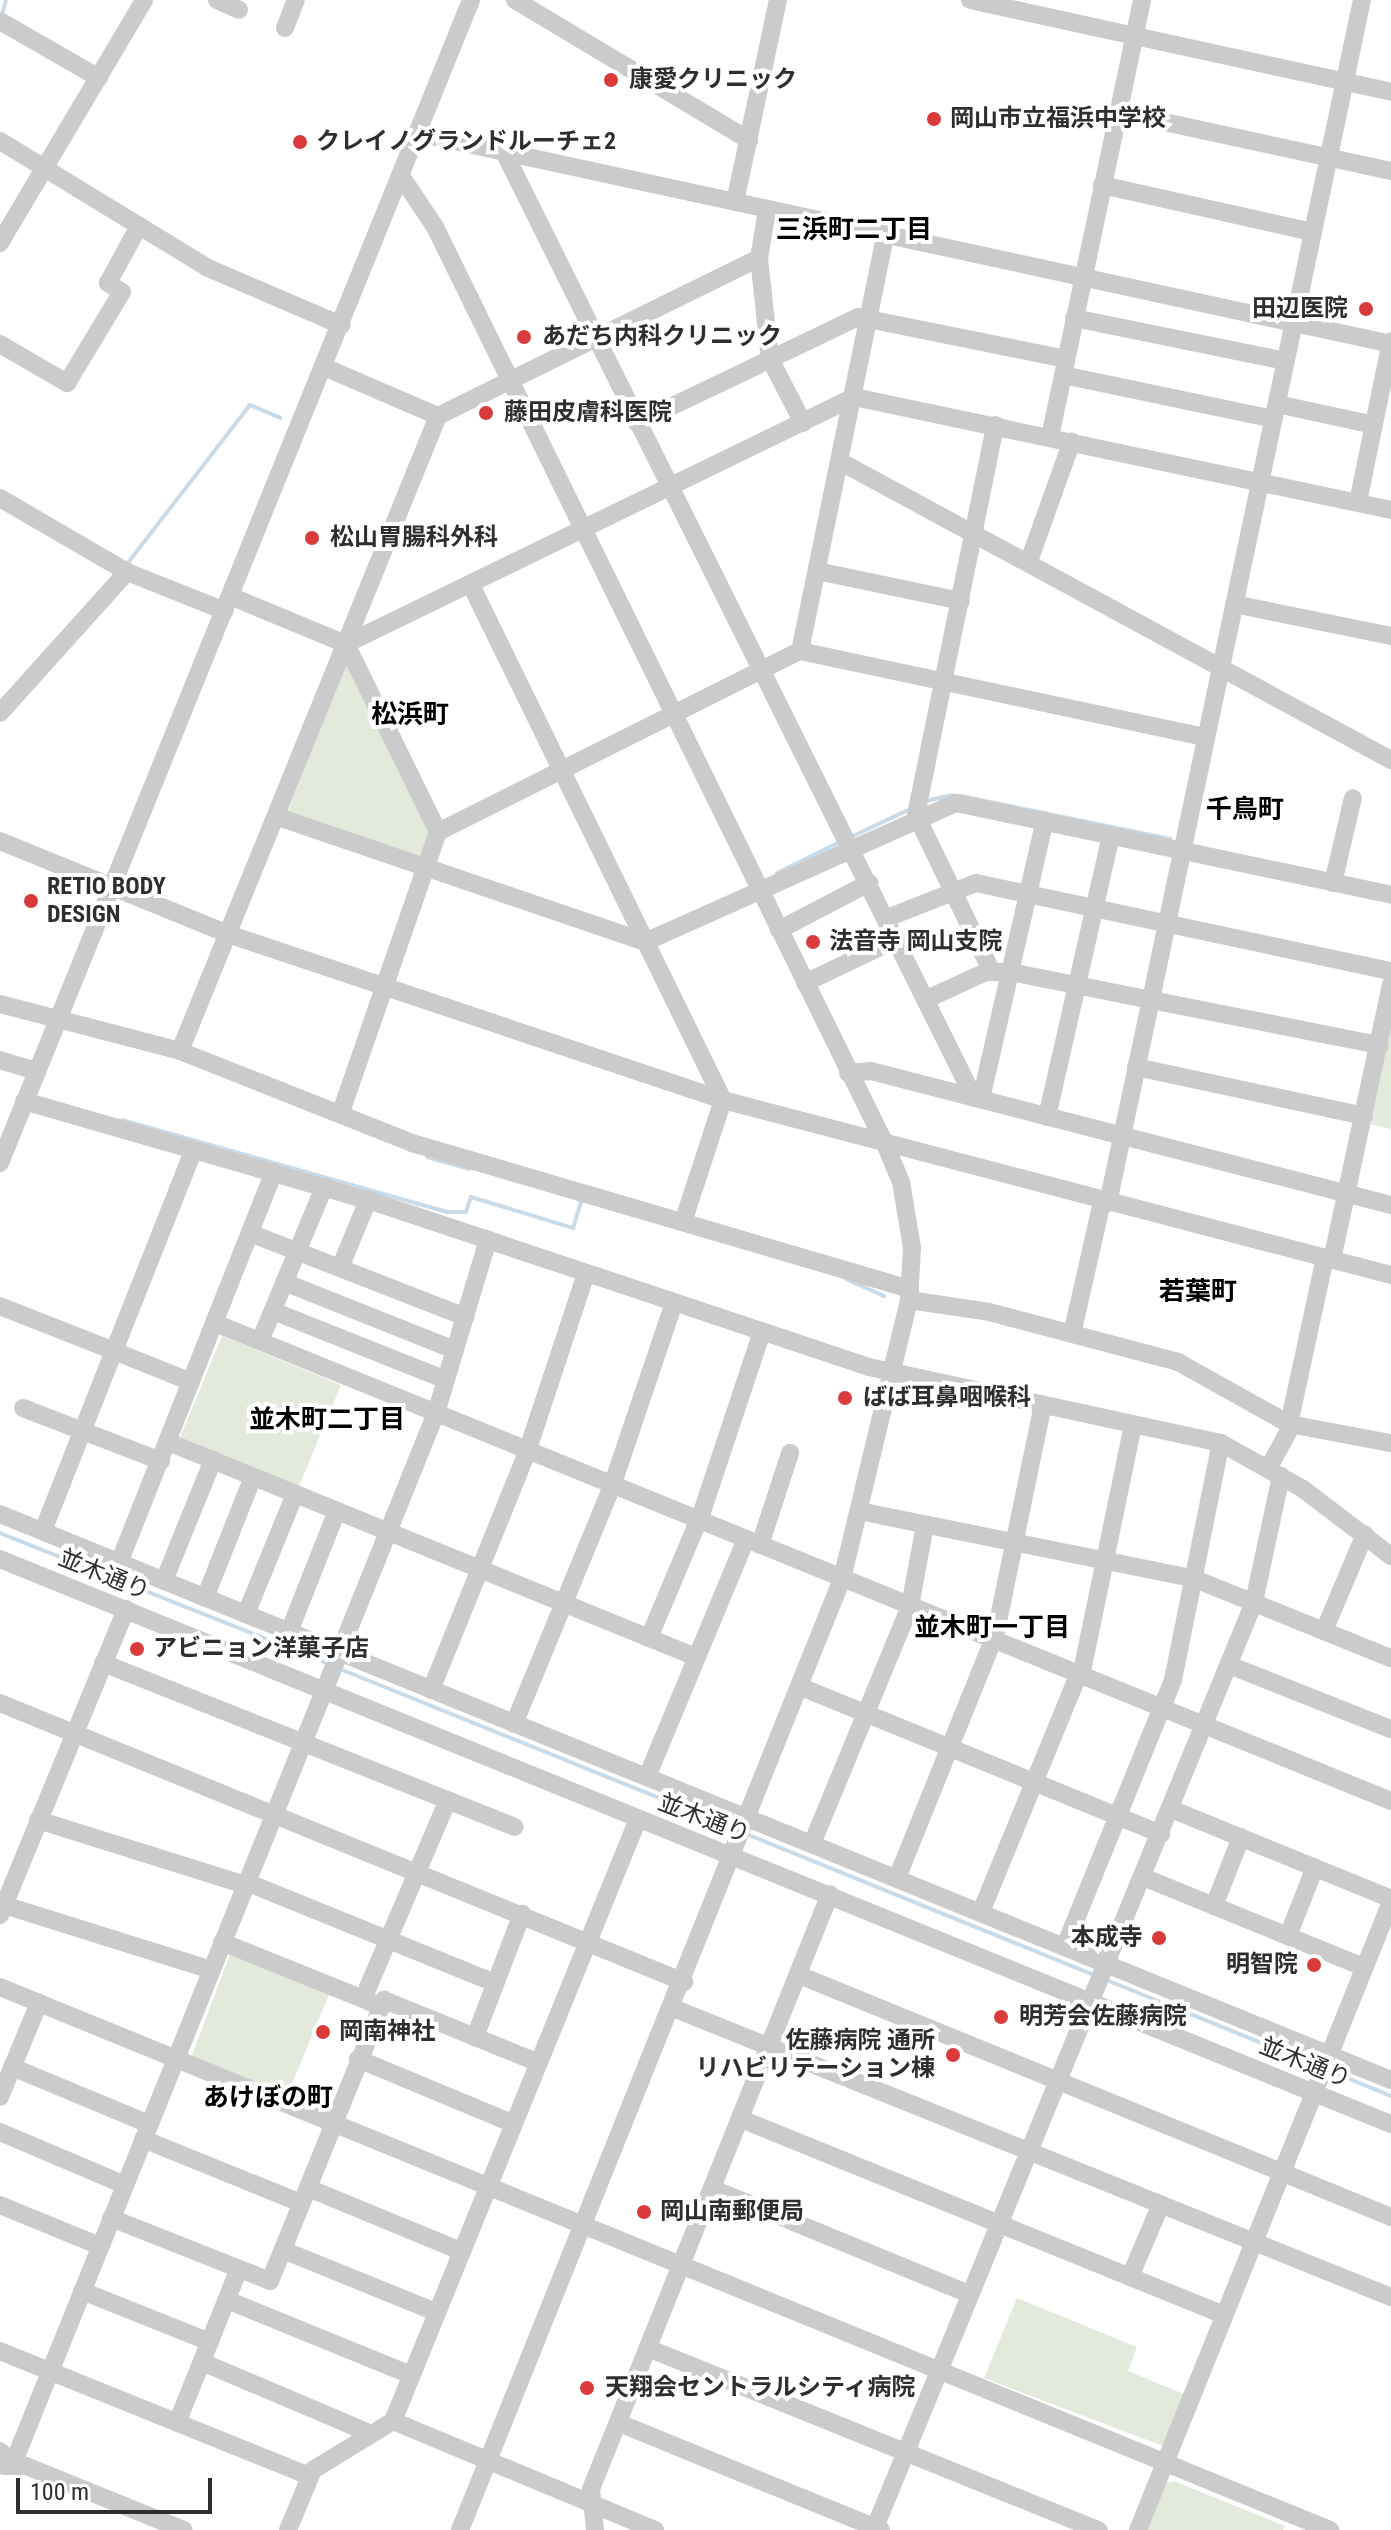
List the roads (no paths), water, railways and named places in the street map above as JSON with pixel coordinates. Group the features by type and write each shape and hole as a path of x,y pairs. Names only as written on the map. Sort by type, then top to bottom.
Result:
{"street":[{"path":"0,243 144,0"},
{"path":"217,0 239,10"},
{"path":"285,28 296,0"},
{"path":"0,1163 471,0"},
{"path":"515,0 749,140"},
{"path":"735,202 778,0"},
{"path":"970,0 1135,33 1391,92"},
{"path":"1050,437 1142,0"},
{"path":"1072,1334 1122,1136 1362,0"},
{"path":"0,21 99,78"},
{"path":"1118,112 1391,171"},
{"path":"417,133 1391,343 1358,502"},
{"path":"0,141 235,283 341,325"},
{"path":"505,154 669,488 766,669 851,847 978,1099"},
{"path":"401,176 415,189 885,1144 908,1214 909,1294 842,1579 684,1982 460,2530"},
{"path":"1102,185 1313,232"},
{"path":"767,210 759,258 770,359 803,423"},
{"path":"0,344 67,383 122,292 108,283 139,226"},
{"path":"800,651 841,462 863,317 885,236"},
{"path":"180,1051 278,817 438,416 759,258"},
{"path":"637,423 863,317 1064,367 1275,412 1374,425"},
{"path":"1074,318 1285,361"},
{"path":"324,367 438,416"},
{"path":"0,498 127,572 346,644 848,400 995,425 1391,510"},
{"path":"995,425 916,815 951,887 1001,972"},
{"path":"1029,561 1072,441"},
{"path":"841,462 1220,664 1391,760"},
{"path":"817,571 961,601"},
{"path":"0,713 127,572"},
{"path":"471,585 723,1100 684,1219"},
{"path":"1234,604 1391,636"},
{"path":"346,644 438,832"},
{"path":"341,1112 438,832 800,651 1205,737"},
{"path":"1334,877 1353,798"},
{"path":"278,817 645,942 916,815 956,803 1181,851 1334,877 1391,895"},
{"path":"978,1099 1001,972 1028,894 1045,820"},
{"path":"1047,1117 1111,835"},
{"path":"0,841 228,934 723,1100 1105,1203 1391,1275"},
{"path":"779,930 869,883"},
{"path":"887,918 951,887 976,883 1391,971"},
{"path":"805,983 897,939"},
{"path":"927,999 1001,972 1077,983 1380,1045"},
{"path":"619,2423 876,2529 969,2294 1254,1602 1275,1471 1290,1425 1346,1193 1391,984"},
{"path":"0,1004 180,1051 438,1151 684,1219 909,1294 1178,1362 1290,1425 1391,1443"},
{"path":"0,1060 37,1071"},
{"path":"1136,1067 1364,1116"},
{"path":"848,1073 871,1071 1391,1205"},
{"path":"24,1101 368,1200 762,1332 892,1372 1221,1443 1275,1471 1391,1556"},
{"path":"43,1531 193,1151"},
{"path":"119,1563 274,1172"},
{"path":"260,1341 324,1187"},
{"path":"340,1268 368,1200"},
{"path":"250,1233 465,1317"},
{"path":"184,2530 4,2461 49,2372 436,1413 488,1240"},
{"path":"431,1690 527,1452 586,1274"},
{"path":"284,1282 455,1350"},
{"path":"514,1724 612,1486 674,1303"},
{"path":"0,1306 191,1382"},
{"path":"273,1311 446,1380"},
{"path":"215,1323 1391,1801"},
{"path":"649,1638 698,1519 762,1332"},
{"path":"334,1371 345,1340"},
{"path":"897,1878 993,1641 1043,1405"},
{"path":"23,1408 161,1461"},
{"path":"981,1912 1080,1676 1133,1425"},
{"path":"168,1442 696,1657"},
{"path":"1065,1946 1162,1708 1195,1579 1221,1443"},
{"path":"647,1777 696,1657 753,1542 790,1453"},
{"path":"164,1581 213,1460"},
{"path":"205,1598 253,1477"},
{"path":"246,1614 295,1494"},
{"path":"289,1632 337,1511"},
{"path":"859,1511 1195,1579 1391,1658"},
{"path":"0,1514 289,1632 332,1669 431,1690 647,1777 743,1835 812,1844 1065,1946 1099,1980 1322,2072 1391,2080"},
{"path":"812,1844 910,1606 925,1525"},
{"path":"1324,1631 1365,1534"},
{"name":"並木通り","path":"0,1559 126,1609 332,1669 638,1819 743,1835 830,1894 1099,1980 1322,2072 1391,2124"},
{"path":"126,1609 2,1910 211,1970"},
{"path":"103,1663 515,1827"},
{"path":"1229,1665 1391,1729"},
{"path":"801,1687 1161,1834"},
{"path":"0,1703 684,1982"},
{"path":"363,1999 448,1800"},
{"path":"1138,2530 1391,1900 1171,1809"},
{"path":"288,2530 310,2476 369,2433 393,2421 638,1819"},
{"path":"38,1820 246,1884 495,1983"},
{"path":"1214,1906 1241,1837"},
{"path":"1288,1936 1315,1867"},
{"path":"1143,1877 1364,1967"},
{"path":"595,2530 588,2503 830,1894"},
{"path":"475,2037 522,1914"},
{"path":"222,1942 381,2007"},
{"path":"799,1975 1391,2217"},
{"path":"0,1987 1330,2530"},
{"path":"111,2218 270,2281 384,2000 537,2062"},
{"path":"0,2097 39,2003"},
{"path":"673,2008 1391,2297"},
{"path":"358,2059 512,2123"},
{"path":"12,2067 146,2131 304,2196 461,2251"},
{"path":"741,2119 1224,2315"},
{"path":"0,2132 125,2185"},
{"path":"713,2189 969,2294"},
{"path":"1130,2277 1161,2204"},
{"path":"0,2205 100,2246"},
{"path":"283,2250 436,2312"},
{"path":"177,2423 239,2269"},
{"path":"82,2291 210,2342"},
{"path":"227,2300 411,2375"},
{"path":"650,2349 1099,2530"},
{"path":"0,2351 310,2476"},
{"path":"202,2362 369,2433"},
{"path":"393,2421 655,2530"}],"waterway":[{"path":"3,11 6,0"},
{"path":"127,564 250,405 280,418"},
{"path":"926,801 952,795"},
{"path":"961,796 1171,839"},
{"path":"851,837 908,810"},
{"path":"777,873 840,842"},
{"path":"122,1120 447,1212 466,1212 471,1197 573,1228 582,1198"},
{"path":"427,1157 469,1169"},
{"path":"846,1279 884,1296"},
{"path":"0,1533 329,1664"},
{"path":"340,1669 736,1829"},
{"path":"744,1833 1096,1976"},
{"path":"1104,1979 1318,2066"},
{"path":"1330,2071 1391,2096"}],"place":[{"name":"康愛クリニック","path":"611,80"},
{"name":"岡山市立福浜中学校","path":"934,119"},
{"name":"クレイノグランドルーチェ2","path":"300,142"},
{"name":"田辺医院","path":"1366,309"},
{"name":"あだち内科クリニック","path":"524,337"},
{"name":"藤田皮膚科医院","path":"486,413"},
{"name":"松山胃腸科外科","path":"312,538"},
{"name":"RETIO BODY DESIGN","path":"31,901"},
{"name":"法音寺 岡山支院","path":"813,942"},
{"name":"ばば耳鼻咽喉科","path":"845,1398"},
{"name":"アビニョン洋菓子店","path":"137,1649"},
{"name":"本成寺","path":"1159,1938"},
{"name":"明智院","path":"1314,1965"},
{"name":"明芳会佐藤病院","path":"1001,2017"},
{"name":"岡南神社","path":"323,2032"},
{"name":"佐藤病院 通所 リハビリテーション棟","path":"953,2055"},
{"name":"岡山南郵便局","path":"644,2212"},
{"name":"天翔会セントラルシティ病院","path":"587,2388"}],"district":[{"name":"三浜町二丁目","path":"854,230"},
{"name":"松浜町","path":"410,715"},
{"name":"千鳥町","path":"1245,810"},
{"name":"若葉町","path":"1198,1292"},
{"name":"並木町二丁目","path":"327,1420"},
{"name":"並木町一丁目","path":"992,1628"},
{"name":"あけぼの町","path":"268,2098"}]}
